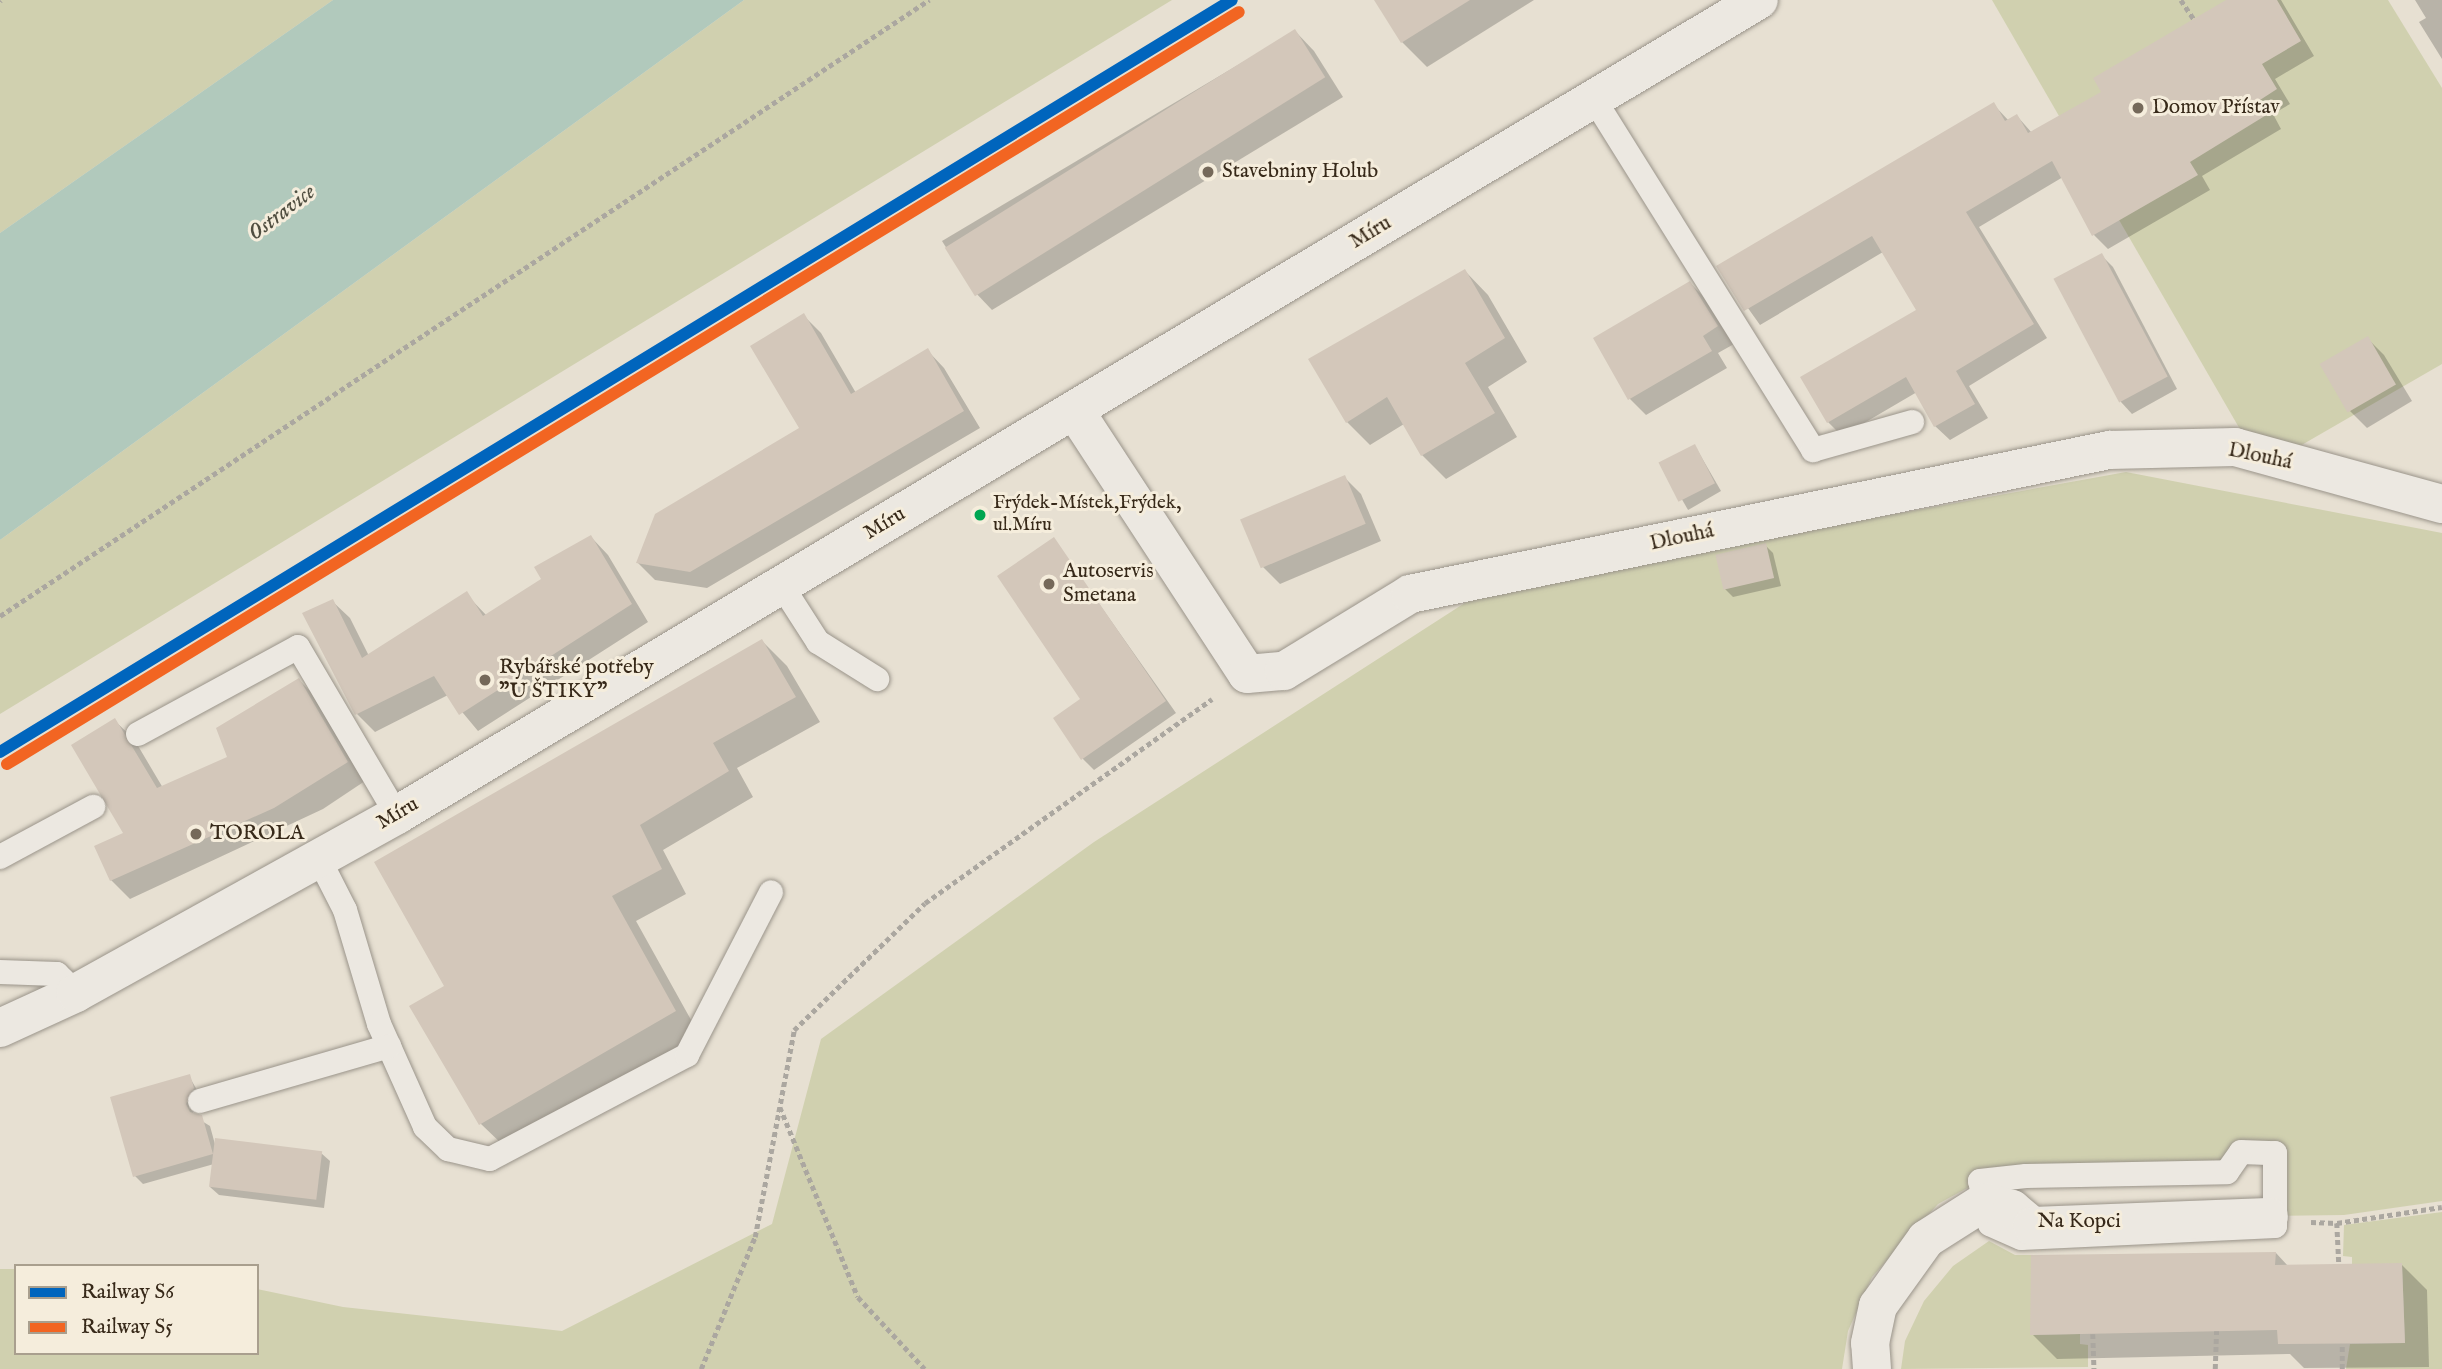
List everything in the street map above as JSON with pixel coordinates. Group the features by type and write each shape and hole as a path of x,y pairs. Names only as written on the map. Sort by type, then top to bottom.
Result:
{"street":[{"name":"Míru","path":"0,1028 76,993 397,815 1759,0"},
{"path":"1075,411 1247,674"},
{"name":"Dlouhá","path":"1247,674 1284,671 1410,594 2109,450 2235,447 2442,504"},
{"path":"1872,1369 1870,1343 1878,1306 1926,1239 1984,1202"},
{"name":"Na Kopci","path":"1984,1202 2011,1209 2032,1226 2272,1219"}],"lane":[{"path":"1594,99 1813,450 1912,422"},
{"path":"782,586 818,642 877,679"},
{"path":"138,734 298,647 397,815"},
{"path":"0,857 93,807"},
{"path":"319,859 345,910 389,1046 425,1127 448,1149 490,1159 687,1055 771,892"},
{"path":"0,972 57,974 76,993"},
{"path":"200,1101 389,1046"},
{"path":"1984,1202 1980,1181 1991,1178 2227,1172 2241,1152 2275,1153 2272,1219"}],"path":[{"path":"0,616 929,0"},
{"path":"2182,0 2194,19"},
{"path":"701,1369 755,1237 794,1030 925,903 1247,674"},
{"path":"780,1106 858,1297 925,1369"},
{"path":"2272,1219 2337,1223 2442,1207"},
{"path":"2337,1223 2339,1264"},
{"path":"2215,1369 2216,1331"},
{"path":"2093,1334 2094,1369"},
{"path":"2342,1343 2342,1369"}],"shaded area":[{"path":"0,0 333,0 0,233"},
{"path":"744,0 1172,0 0,714 0,540"},
{"path":"1992,0 2388,0 2442,88 2442,364 2286,454 2245,438"},
{"path":"2126,472 2442,533 2442,1201 2344,1215 2275,1216 2275,1153 2227,1172 1980,1181 1938,1204 1872,1277 1848,1331 1842,1369 0,1369 0,1269 14,1269 14,1355 259,1355 259,1289 343,1307 562,1331 772,1224 821,1039 1094,842 1488,588"},
{"path":"2442,1212 2442,1369 2346,1369 2350,1344 2405,1343 2402,1264 2352,1264 2352,1257 2343,1256 2344,1225"},
{"path":"1989,1241 2015,1255 2031,1255 2031,1335 2080,1334 2080,1344 2088,1345 2088,1367 1901,1369 1905,1341 1924,1301 1953,1266"}],"water":[{"name":"Ostravice","path":"333,0 744,0 0,540 0,233"}],"building":[{"path":"1374,0 1470,0 1401,43"},
{"path":"2226,0 2277,0 2301,41 2262,64 2277,89 2260,100 2268,114 2190,162 2198,175 2092,236 2052,161 1966,212 2034,324 1956,371 1975,404 1934,427 1906,377 1827,423 1800,377 1916,310 1872,236 1744,311 1716,266 1994,102 2005,121 2017,114 2028,133 2101,92 2093,78"},
{"path":"1295,29 1325,77 975,296 945,248"},
{"path":"2102,253 2168,377 2119,402 2053,279"},
{"path":"1465,269 1505,338 1465,363 1495,413 1421,456 1387,397 1346,423 1308,359"},
{"path":"1690,281 1718,326 1703,336 1712,351 1628,400 1593,338"},
{"path":"804,313 851,394 928,348 964,411 690,572 636,563 655,514 799,428 750,346"},
{"path":"2368,336 2396,384 2348,412 2320,364"},
{"path":"1695,444 1715,483 1678,502 1658,463"},
{"path":"1345,475 1366,524 1261,568 1240,520"},
{"path":"591,535 632,604 459,715 434,676 355,715 302,613 333,599 362,658 467,591 483,616 541,579 534,567"},
{"path":"1054,537 1166,701 1081,760 1053,718 1080,699 997,576"},
{"path":"1766,543 1774,578 1723,590 1715,555"},
{"path":"762,639 796,697 713,743 729,771 640,825 662,869 612,896 676,1011 479,1125 409,1006 444,986 374,862"},
{"path":"299,678 348,762 274,808 110,881 94,846 123,833 71,745 115,718 157,788 227,757 216,728"},
{"path":"190,1074 194,1088 186,1104 190,1112 202,1115 213,1154 133,1177 110,1097"},
{"path":"215,1138 322,1151 316,1200 209,1187"},
{"path":"2276,1252 2275,1265 2402,1263 2405,1343 2278,1344 2277,1330 2030,1335 2031,1255"}],"rail line":[{"name":"S6","path":"0,752 1232,0"},
{"name":"S5","path":"7,764 1239,12"}],"place":[{"name":"Domov Přístav","path":"2138,108"},
{"name":"Stavebniny Holub","path":"1208,172"},
{"name":"Frýdek-Místek,Frýdek, ul.Míru","path":"980,515"},
{"name":"Autoservis Smetana","path":"1049,584"},
{"name":"Rybářské potřeby \"U ŠTIKY\"","path":"485,680"},
{"name":"TOROLA","path":"196,834"}]}
